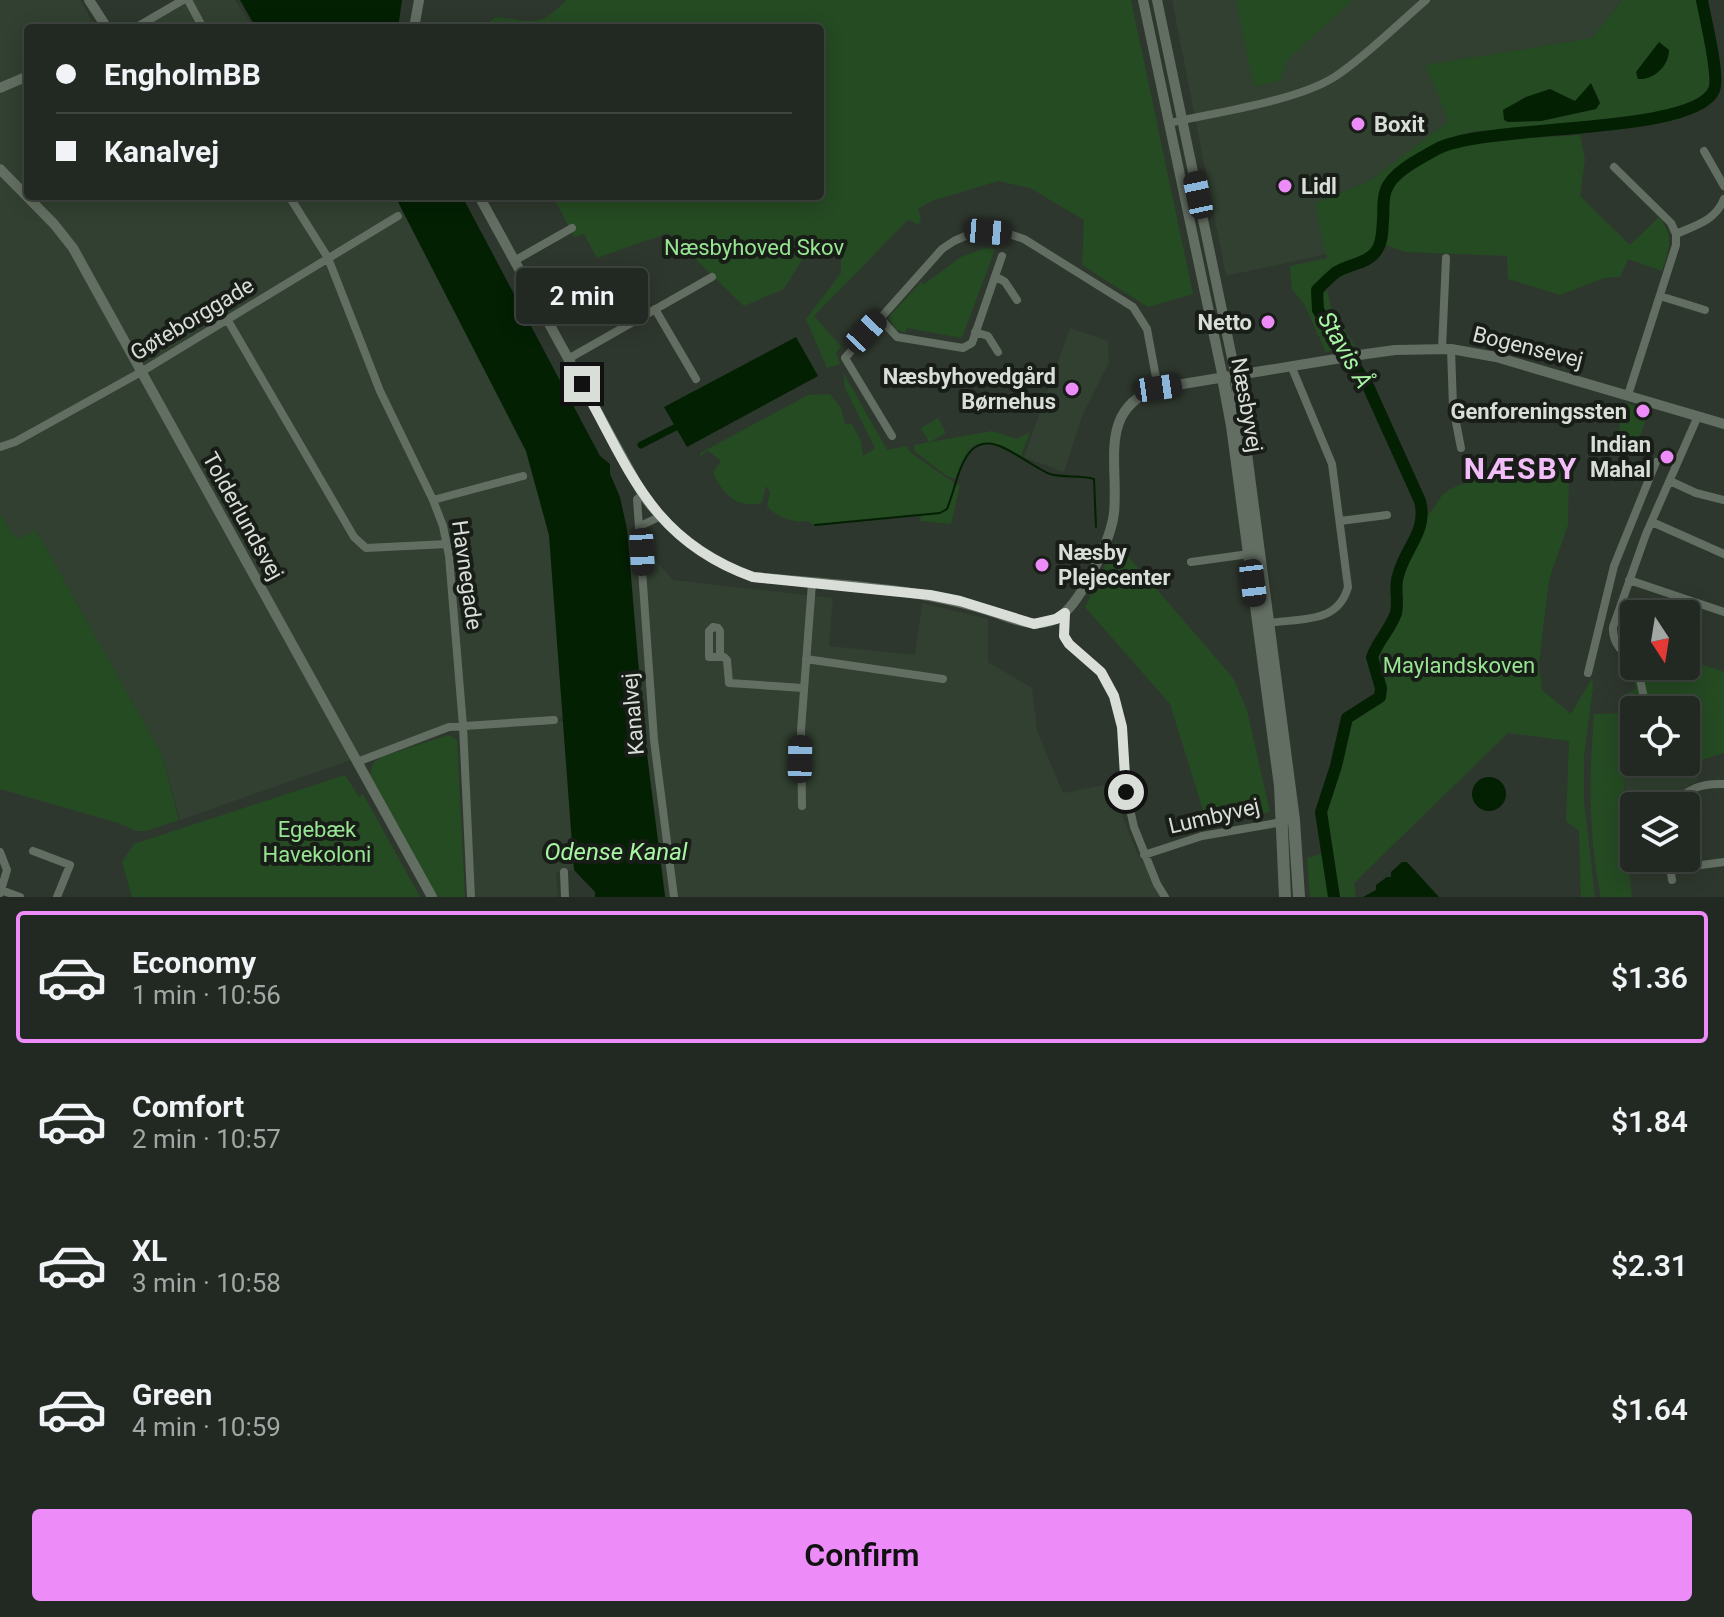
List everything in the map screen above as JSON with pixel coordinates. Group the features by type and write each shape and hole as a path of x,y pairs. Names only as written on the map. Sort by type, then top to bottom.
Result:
{"main road":[{"name":"Næsbyvej","path":"1236,377 1269,623 1288,820"},
{"name":"Næsbyvej","path":"1223,378 1280,786 1288,820"},
{"path":"1285,897 1288,820"},
{"path":"1288,820 1299,897"}],"street":[{"path":"88,0 98,24"},
{"path":"88,0 104,24"},
{"path":"142,24 186,0 201,24"},
{"path":"415,24 419,0"},
{"name":"Næsbyvej","path":"1143,0 1223,378"},
{"name":"Næsbyvej","path":"1157,0 1236,377"},
{"path":"1170,123 1288,96 1318,86 1337,75 1426,0"},
{"path":"0,88 24,78"},
{"path":"1704,151 1724,186"},
{"path":"1614,167 1671,223 1676,234 1676,245 1628,395"},
{"name":"Tolderlundsvej","path":"0,169 24,193"},
{"path":"1676,234 1709,220 1717,213 1724,199"},
{"name":"Tolderlundsvej","path":"30,200 73,248 432,897"},
{"name":"Havnegade","path":"292,200 328,258 380,391 433,500 447,544 463,726 471,897"},
{"path":"481,200 643,495 659,517 687,542 727,568 753,577 930,595 1034,624 1056,619 1076,600 1111,527 1117,425 1133,400 1158,388 1147,329 1133,307 1024,239 1006,233 970,234 942,249 845,358 892,436"},
{"name":"Gøteborggade","path":"1,447 141,372 398,216"},
{"path":"514,261 572,228"},
{"path":"879,317 897,337 967,346 972,343 1002,256"},
{"path":"1446,258 1446,349 1461,448"},
{"path":"995,276 1005,282 1017,300"},
{"path":"568,359 712,277"},
{"path":"1660,296 1705,310"},
{"path":"1208,308 1219,323 1230,372 1236,377"},
{"path":"655,309 696,379"},
{"path":"227,319 354,537 366,548 447,544"},
{"path":"975,332 988,336 998,352"},
{"name":"Bogensevej","path":"1158,388 1395,350 1446,349 1496,357 1724,424"},
{"path":"1269,623 1325,615 1341,606 1348,587 1332,464 1292,368"},
{"path":"1223,378 1231,383 1246,439"},
{"path":"1643,696 1636,668 1617,647 1613,627 1652,522 1698,416"},
{"path":"1588,673 1614,566 1656,462"},
{"path":"433,500 523,476"},
{"path":"1670,481 1696,493 1724,500"},
{"name":"Kanalvej","path":"643,495 637,499 654,740 674,897"},
{"path":"1340,521 1387,515"},
{"path":"640,526 659,517"},
{"path":"1652,522 1724,554"},
{"path":"1191,562 1249,554"},
{"path":"1629,580 1724,612"},
{"path":"802,806 803,688 812,583"},
{"name":"Lumbyvej","path":"1065,613 1064,636 1101,672 1114,696 1122,727 1126,792 1134,827 1165,897"},
{"path":"720,657 727,660 729,683 803,688"},
{"path":"806,659 943,679"},
{"path":"357,762 449,727 554,720"},
{"path":"1687,792 1693,788 1724,784"},
{"name":"Lumbyvej","path":"1144,855 1202,836 1288,820"},
{"path":"33,851 70,865 57,897"},
{"path":"0,852 7,870 1,892 20,897"},
{"path":"1700,865 1724,862"},
{"path":"564,872 565,897"},
{"path":"1671,872 1672,880"}],"shaded area":[{"path":"0,0 80,0 94,24 24,24 24,200 397,200 526,451 549,535 563,717 453,724 180,820 162,755 36,530 16,539 0,514"},
{"path":"187,0 235,0 250,24 146,24"},
{"path":"1172,0 1622,0 1592,38 1426,65 1450,121 1368,182 1316,203 1327,254 1226,276"},
{"name":"Næsbyhovedgård Børnehus","path":"1070,328 1108,341 1109,362 1082,416 1064,472 1024,457"},
{"path":"627,529 673,580 833,598 829,646 915,655 922,603 988,619 988,662 1032,688 1037,731 1063,793 1110,784 1137,853 1169,897 666,897 644,731"},
{"path":"563,721 574,870 556,872 558,897 475,897 466,727"},
{"path":"1624,776 1697,776 1698,780 1680,792 1632,792 1624,789"}],"green space":[{"name":"Næsbyhoved Skov","path":"566,0 1131,0 1193,294 1148,307 1082,265 1084,220 1030,188 998,181 932,201 918,209 921,218 919,225 908,220 814,316 841,346 836,353 840,364 827,368 806,319 841,273 841,253 817,248 801,261 784,289 744,306 668,233 597,258 584,234 574,237 555,200 824,200 824,24 486,24 496,17 535,21 557,9"},
{"path":"1236,0 1353,0 1286,61 1281,81 1254,86"},
{"path":"1622,0 1699,0 1711,65 1710,92 1691,104 1639,116 1530,130 1474,131 1456,136 1409,160 1381,184 1373,251 1365,258 1334,267 1312,291 1313,306 1340,349 1326,352 1304,304 1292,289 1290,266 1327,258 1315,203 1368,182 1449,121 1425,65 1592,38","holes":["1549,89 1575,101 1583,94 1596,109 1541,121 1503,110"]},
{"path":"1580,135 1585,160 1580,196 1630,245 1659,217 1669,237 1662,271 1628,259 1620,277 1605,278 1560,295 1508,279 1507,256 1405,252 1383,244 1390,189 1419,165 1438,155 1476,143"},
{"path":"984,248 995,249 962,338 907,328 905,333 897,330 888,318 921,282 924,284 961,257"},
{"path":"1327,290 1331,307 1355,346 1347,347 1323,311 1320,301"},
{"path":"843,372 887,450 907,446 911,453 954,485 960,485 951,524 920,521 921,514 814,525 808,521 786,519 771,510 767,506 770,492 766,486 762,503 753,504 738,502 721,487 713,473 721,461 707,450 701,457 700,453 808,395 830,394 841,408 845,424 852,424 861,442 863,456 875,448 845,388"},
{"path":"1625,403 1649,410 1636,448 1616,441"},
{"path":"938,418 946,433 930,442 992,431 1017,439 1030,432 1021,456 993,444 984,443 971,448 955,479 914,451 914,445 929,442 921,428"},
{"name":"Maylandskoven","path":"1518,473 1569,474 1568,525 1549,580 1539,663 1542,690 1571,714 1592,678 1584,756 1584,801 1595,897 1581,897 1579,831 1566,821 1569,741 1508,733 1354,883 1356,897 1310,897 1307,858 1328,852 1321,812 1336,766 1343,726 1347,718 1380,697 1381,688 1372,657 1395,616 1398,574 1404,556 1416,538 1424,517 1445,493 1470,482"},
{"path":"0,514 16,539 36,530 162,755 179,820 146,831 136,831 115,822 0,789"},
{"path":"1116,542 1233,678 1247,710 1270,812 1208,826 1170,704 1085,607"},
{"path":"1700,664 1724,672 1724,753 1700,761 1700,696 1623,696 1636,689 1634,680 1700,680"},
{"path":"1620,713 1620,776 1624,776 1624,792 1620,792 1620,872 1629,872 1632,897 1601,897 1591,806 1594,714"},
{"path":"448,735 457,740 465,897 437,897 370,775 373,763 381,757"},
{"name":"Egebæk Havekoloni","path":"345,775 359,797 363,794 420,897 132,897 122,862 134,844"}],"water":[{"path":"240,0 402,0 399,24 254,24"},
{"path":"1659,42 1669,50 1666,61 1655,74 1638,79 1636,72"},
{"path":"1591,83 1600,103 1596,109 1541,121 1504,120 1503,110 1526,97 1550,89 1575,101"},
{"name":"Odense Kanal","path":"397,200 464,200 600,456 610,464 610,474 620,497 627,529 644,731 665,897 595,897 595,892 574,870 549,535 526,451"},
{"path":"796,337 818,376 687,447 664,407"},
{"path":"1489,777 1501,782 1506,794 1501,806 1489,811 1477,806 1472,794 1477,782"},
{"path":"1402,862 1407,862 1439,897 1363,897 1391,877 1391,872"}],"waterway":[{"name":"Stavis Å","path":"1334,897 1321,812 1347,718 1380,697 1381,688 1372,657 1396,613 1398,576 1418,531 1422,512 1420,501 1368,386 1318,310 1317,290 1335,273 1373,255 1381,239 1384,197 1389,183 1408,166 1437,149 1498,135 1630,122 1669,115 1698,105 1714,90 1715,83 1714,60 1702,0"},
{"path":"641,445 676,427"},
{"path":"815,525 940,513 947,509 959,472 971,450 991,444 1011,451 1050,474 1094,479 1096,527"}],"place":[{"name":"Boxit","path":"1358,124"},
{"name":"Lidl","path":"1285,186"},
{"name":"Netto","path":"1268,322"},
{"name":"Næsbyhovedgård Børnehus","path":"1072,389"},
{"name":"Genforeningssten","path":"1643,411"},
{"name":"Indian Mahal","path":"1667,457"},
{"name":"Næsby Plejecenter","path":"1042,565"}],"district":[{"name":"NÆSBY","path":"1521,468"}],"route":[{"path":"582,384 643,495 659,517 687,542 727,568 753,577 930,595 1034,624 1056,619 1065,613 1064,636 1101,672 1114,696 1122,727 1126,792"}]}
